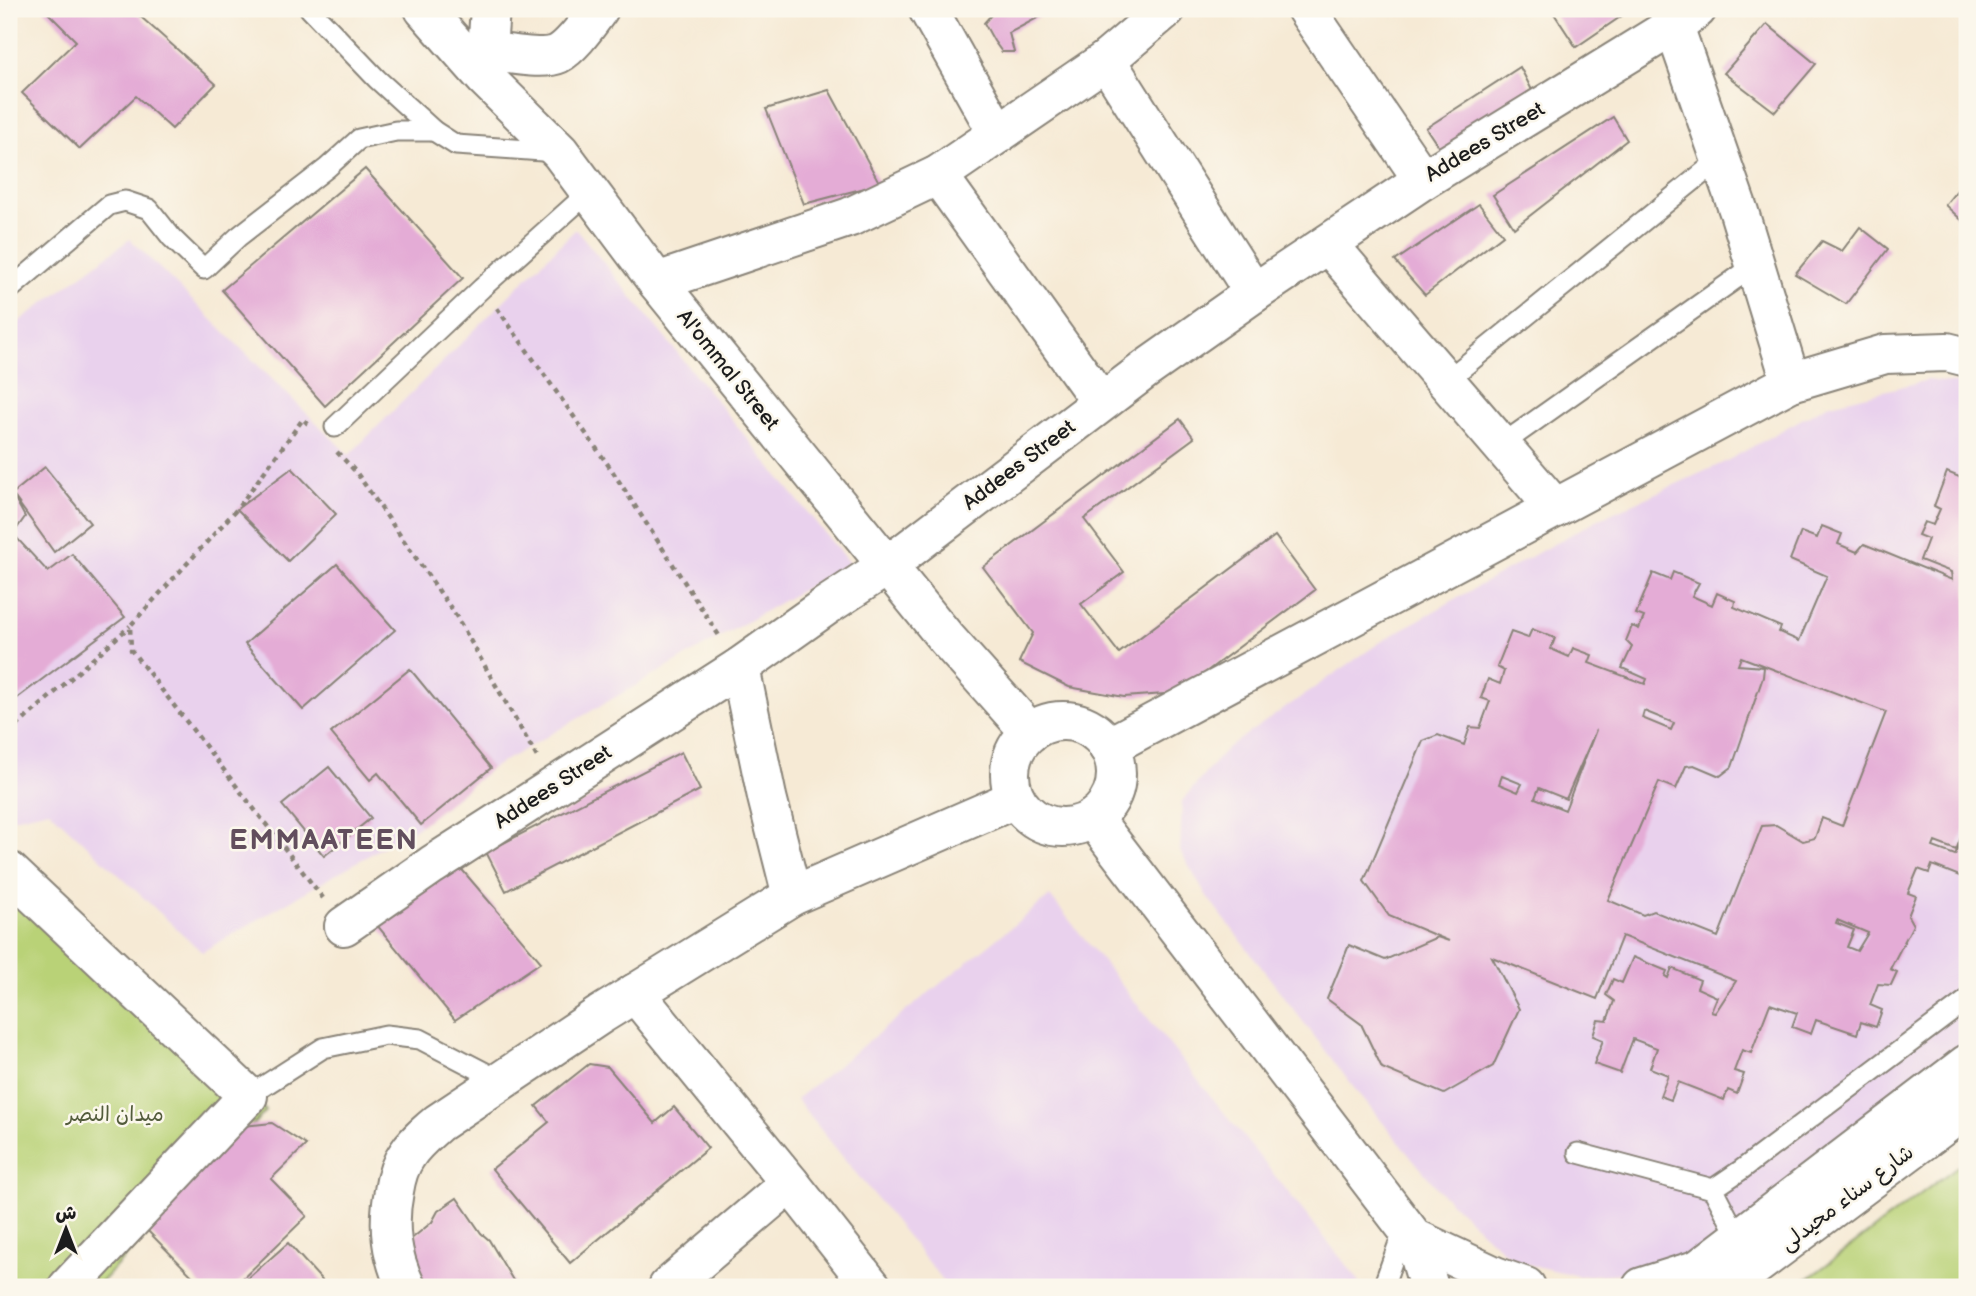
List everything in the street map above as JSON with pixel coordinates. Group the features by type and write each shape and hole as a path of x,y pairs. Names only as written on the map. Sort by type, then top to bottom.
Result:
{"street":[{"name":"Al'ommal Street","path":"424,9 486,64 560,152 657,282 887,566 946,638 1030,732"},
{"path":"490,9 486,64 558,53 566,48 598,9"},
{"path":"928,9 998,134"},
{"path":"657,282 850,217 938,174 1106,60 1166,9"},
{"path":"1306,9 1423,180"},
{"path":"1680,14 1720,159 1791,382"},
{"name":"Addees Street","path":"344,926 432,865 740,667 825,606 887,566 1101,402 1254,293 1680,14"},
{"path":"1106,60 1254,293"},
{"path":"938,174 1101,402"},
{"path":"1328,244 1555,508"},
{"path":"1108,747 1791,382 1885,354 1947,352 1967,357"},
{"path":"740,667 792,896"},
{"path":"1054,722 1079,724 1091,729 1108,747 1116,772 1114,785 1103,809 1093,818 1065,827 1050,826 1024,811 1015,799 1010,770 1013,756 1030,732 1054,722"},
{"path":"406,1287 395,1263 390,1239 390,1215 398,1172 407,1154 438,1123 635,993 792,896 1015,799"},
{"path":"1093,818 1426,1260 1474,1287"},
{"path":"9,871 248,1096 68,1287"},
{"path":"635,993 872,1287"},
{"path":"1642,1287 1701,1281 1739,1239 1967,1064"},
{"name":"شارع سناء محيدلى","path":"1701,1281 1967,1108"},
{"path":"668,1287 790,1183"},
{"path":"1426,1260 1494,1276 1526,1287"}],"lane":[{"path":"310,9 377,79 434,131 456,145 560,152"},
{"path":"9,290 109,205 125,201 149,209 172,238 204,269 238,237 327,168 359,139 396,131 434,131"},
{"path":"1446,381 1720,159"},
{"path":"333,436 482,288 590,191"},
{"path":"1501,445 1755,265"},
{"path":"1713,1189 1967,1000"},
{"path":"248,1096 323,1048 386,1035 420,1039 502,1081"},
{"path":"1578,1153 1713,1189 1739,1239"},
{"path":"1383,1287 1426,1260"}],"path":[{"path":"482,288 611,469 740,667"},
{"path":"9,733 130,626 237,509 303,419 312,428"},
{"path":"333,436 455,614 554,787"},
{"path":"130,626 131,650 344,926"}],"shaded area":[{"path":"576,229 849,563 492,768 421,825 202,952 49,810 9,819 9,329 130,239 349,455"},
{"path":"1928,380 1967,385 1967,1050 1706,1251 1641,1272 1578,1276 1514,1261 1442,1194 1354,1088 1206,895 1180,851 1182,801 1227,748 1385,639 1489,580 1597,520 1725,462 1827,405"},
{"path":"1050,896 1360,1282 1354,1287 948,1287 796,1099"}],"green space":[{"name":"ميدان النصر","path":"9,863 266,1111 96,1287 9,1287"},
{"path":"1967,1159 1967,1287 1797,1287"}],"building":[{"path":"44,9 132,9 216,84 172,129 136,96 80,149 22,93 76,41"},
{"path":"988,9 1054,9 1009,33 1014,52 1002,52 984,23 992,14"},
{"path":"1551,9 1632,9 1576,47"},
{"path":"1767,24 1816,64 1775,112 1724,73"},
{"path":"1520,67 1535,96 1444,155 1426,128"},
{"path":"829,90 880,184 804,204 766,109"},
{"path":"1613,117 1627,140 1514,228 1493,195"},
{"path":"365,169 463,278 325,406 222,290"},
{"path":"1967,178 1967,225 1945,205"},
{"path":"1479,204 1503,235 1425,295 1395,261"},
{"path":"1860,227 1888,249 1846,304 1795,274 1822,241 1842,251"},
{"path":"1180,419 1194,438 1084,519 1124,572 1081,604 1119,653 1275,536 1315,590 1178,693 1124,697 1069,687 1019,662 1033,633 983,567"},
{"path":"45,467 90,523 54,552 13,495 25,517 13,534 48,572 72,554 125,617 16,699 9,693 9,490 12,494"},
{"path":"292,468 336,514 288,561 237,509"},
{"path":"1967,471 1967,822 1956,850 1935,842 1933,847 1955,855 1959,845 1967,848 1967,879 1932,865 1929,873 1918,869 1908,893 1916,896 1908,916 1913,925 1890,969 1897,972 1891,985 1878,984 1870,1005 1882,1010 1876,1027 1861,1022 1857,1034 1816,1020 1811,1034 1792,1027 1797,1013 1770,1004 1751,1053 1742,1050 1734,1071 1744,1074 1737,1094 1728,1090 1724,1100 1678,1082 1671,1100 1660,1096 1668,1075 1650,1068 1657,1048 1633,1039 1620,1073 1594,1064 1603,1040 1593,1036 1598,1020 1607,1021 1614,1001 1606,995 1613,979 1622,983 1633,957 1667,971 1665,976 1668,978 1672,968 1700,980 1697,988 1717,997 1711,1012 1715,1013 1736,981 1622,936 1597,999 1492,957 1519,1009 1493,1066 1444,1094 1382,1068 1361,1024 1327,999 1349,945 1385,960 1437,937 1449,941 1389,916 1364,881 1423,741 1438,735 1464,745 1470,727 1480,728 1490,701 1481,698 1488,679 1500,684 1504,671 1497,667 1511,632 1528,638 1532,629 1555,638 1551,649 1569,657 1573,648 1592,655 1589,663 1645,684 1647,679 1622,668 1632,647 1626,641 1632,626 1639,629 1644,617 1636,614 1653,573 1670,580 1673,572 1699,583 1692,596 1712,605 1717,593 1735,601 1734,607 1781,627 1779,632 1799,641 1827,576 1790,560 1801,532 1817,538 1822,526 1842,534 1838,544 1857,552 1864,544 1952,580 1951,572 1920,560 1928,539 1918,535 1924,522 1933,525 1940,509 1934,506 1947,472 1964,479","holes":["1741,657 1886,712 1842,826 1822,818 1815,838 1803,841 1776,825 1762,826 1718,937 1653,911 1643,915 1608,900 1659,782 1676,789 1686,766 1694,765 1720,776 1732,767 1764,667 1738,665","1644,711 1674,723 1671,730 1642,718","1596,730 1565,810 1535,798 1539,788 1566,799","1502,776 1522,784 1518,792 1499,784","1837,920 1868,933 1857,951 1847,947 1854,930 1836,923"]},
{"path":"337,564 395,630 303,710 245,644"},
{"path":"410,669 491,768 421,825 378,773 370,780 331,733"},
{"path":"681,752 700,790 506,891 486,852"},
{"path":"329,767 371,818 324,856 282,805"},
{"path":"458,865 541,962 455,1020 376,924"},
{"path":"589,1064 608,1067 655,1123 674,1107 708,1148 570,1263 492,1169 549,1122 536,1106"},
{"path":"272,1123 306,1145 271,1179 307,1216 234,1287 203,1287 142,1225 244,1126"},
{"path":"457,1198 481,1233 489,1240 517,1287 423,1287 410,1240 432,1222 438,1211"},
{"path":"288,1243 328,1287 238,1287"},
{"path":"794,1279 801,1287 783,1287"}],"district":[{"name":"EMMAATEEN","path":"324,840"}]}
